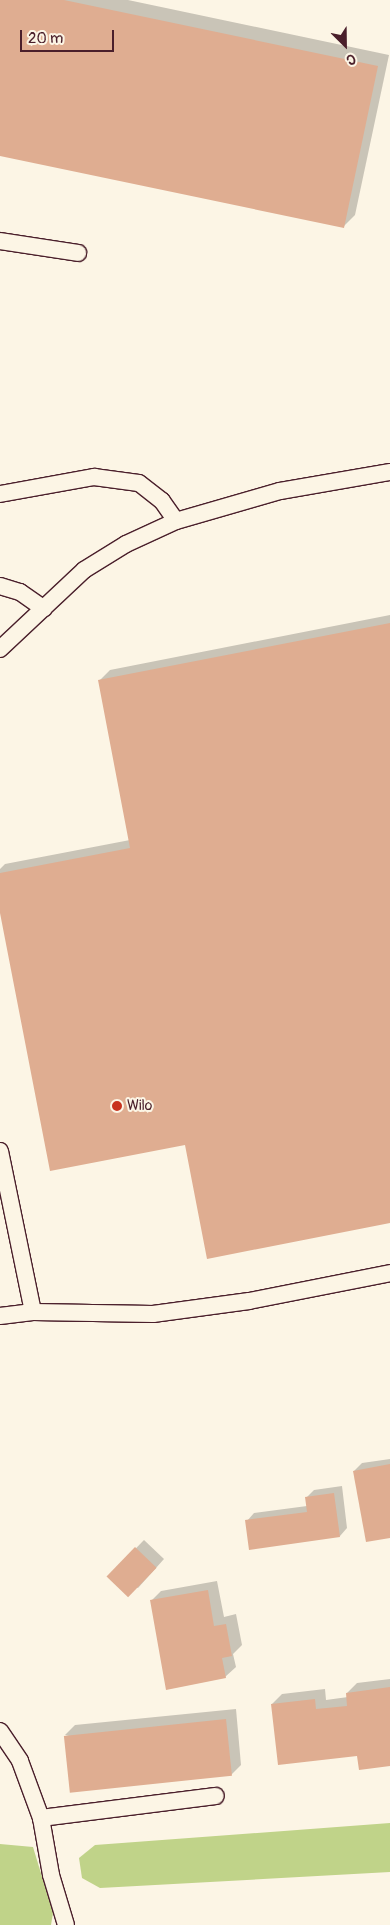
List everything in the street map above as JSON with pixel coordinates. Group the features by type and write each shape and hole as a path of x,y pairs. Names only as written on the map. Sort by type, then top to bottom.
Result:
{"lane":[{"path":"0,241 78,253"},
{"path":"0,649 84,570 126,544 176,521 280,491 390,472"},
{"path":"0,494 94,478 139,483 162,501 176,521"},
{"path":"0,586 20,592 44,609"},
{"path":"0,1152 33,1312"},
{"path":"0,1316 33,1312 153,1314 249,1301 390,1273"},
{"path":"0,1731 20,1761 41,1818 51,1875 66,1925"},
{"path":"41,1818 216,1796"}],"green space":[{"path":"390,1823 390,1872 100,1888 82,1878 79,1858 95,1845"},
{"path":"0,1844 33,1847 53,1913 51,1925 0,1925"}],"building":[{"path":"0,0 64,0 378,66 344,228 0,156"},
{"path":"390,623 390,1223 207,1259 185,1145 50,1171 0,913 0,873 130,848 98,680"},
{"path":"390,1464 390,1538 366,1542 353,1471"},
{"path":"334,1493 340,1537 249,1550 245,1520 307,1512 305,1497"},
{"path":"135,1547 157,1568 128,1597 107,1576"},
{"path":"208,1590 214,1626 226,1624 232,1656 222,1658 226,1678 166,1690 150,1600"},
{"path":"390,1687 390,1766 359,1770 357,1756 278,1765 271,1704 315,1699 316,1709 347,1706 346,1693"},
{"path":"226,1719 232,1776 70,1793 64,1736"}],"place":[{"name":"Wilo","path":"117,1106"}]}
